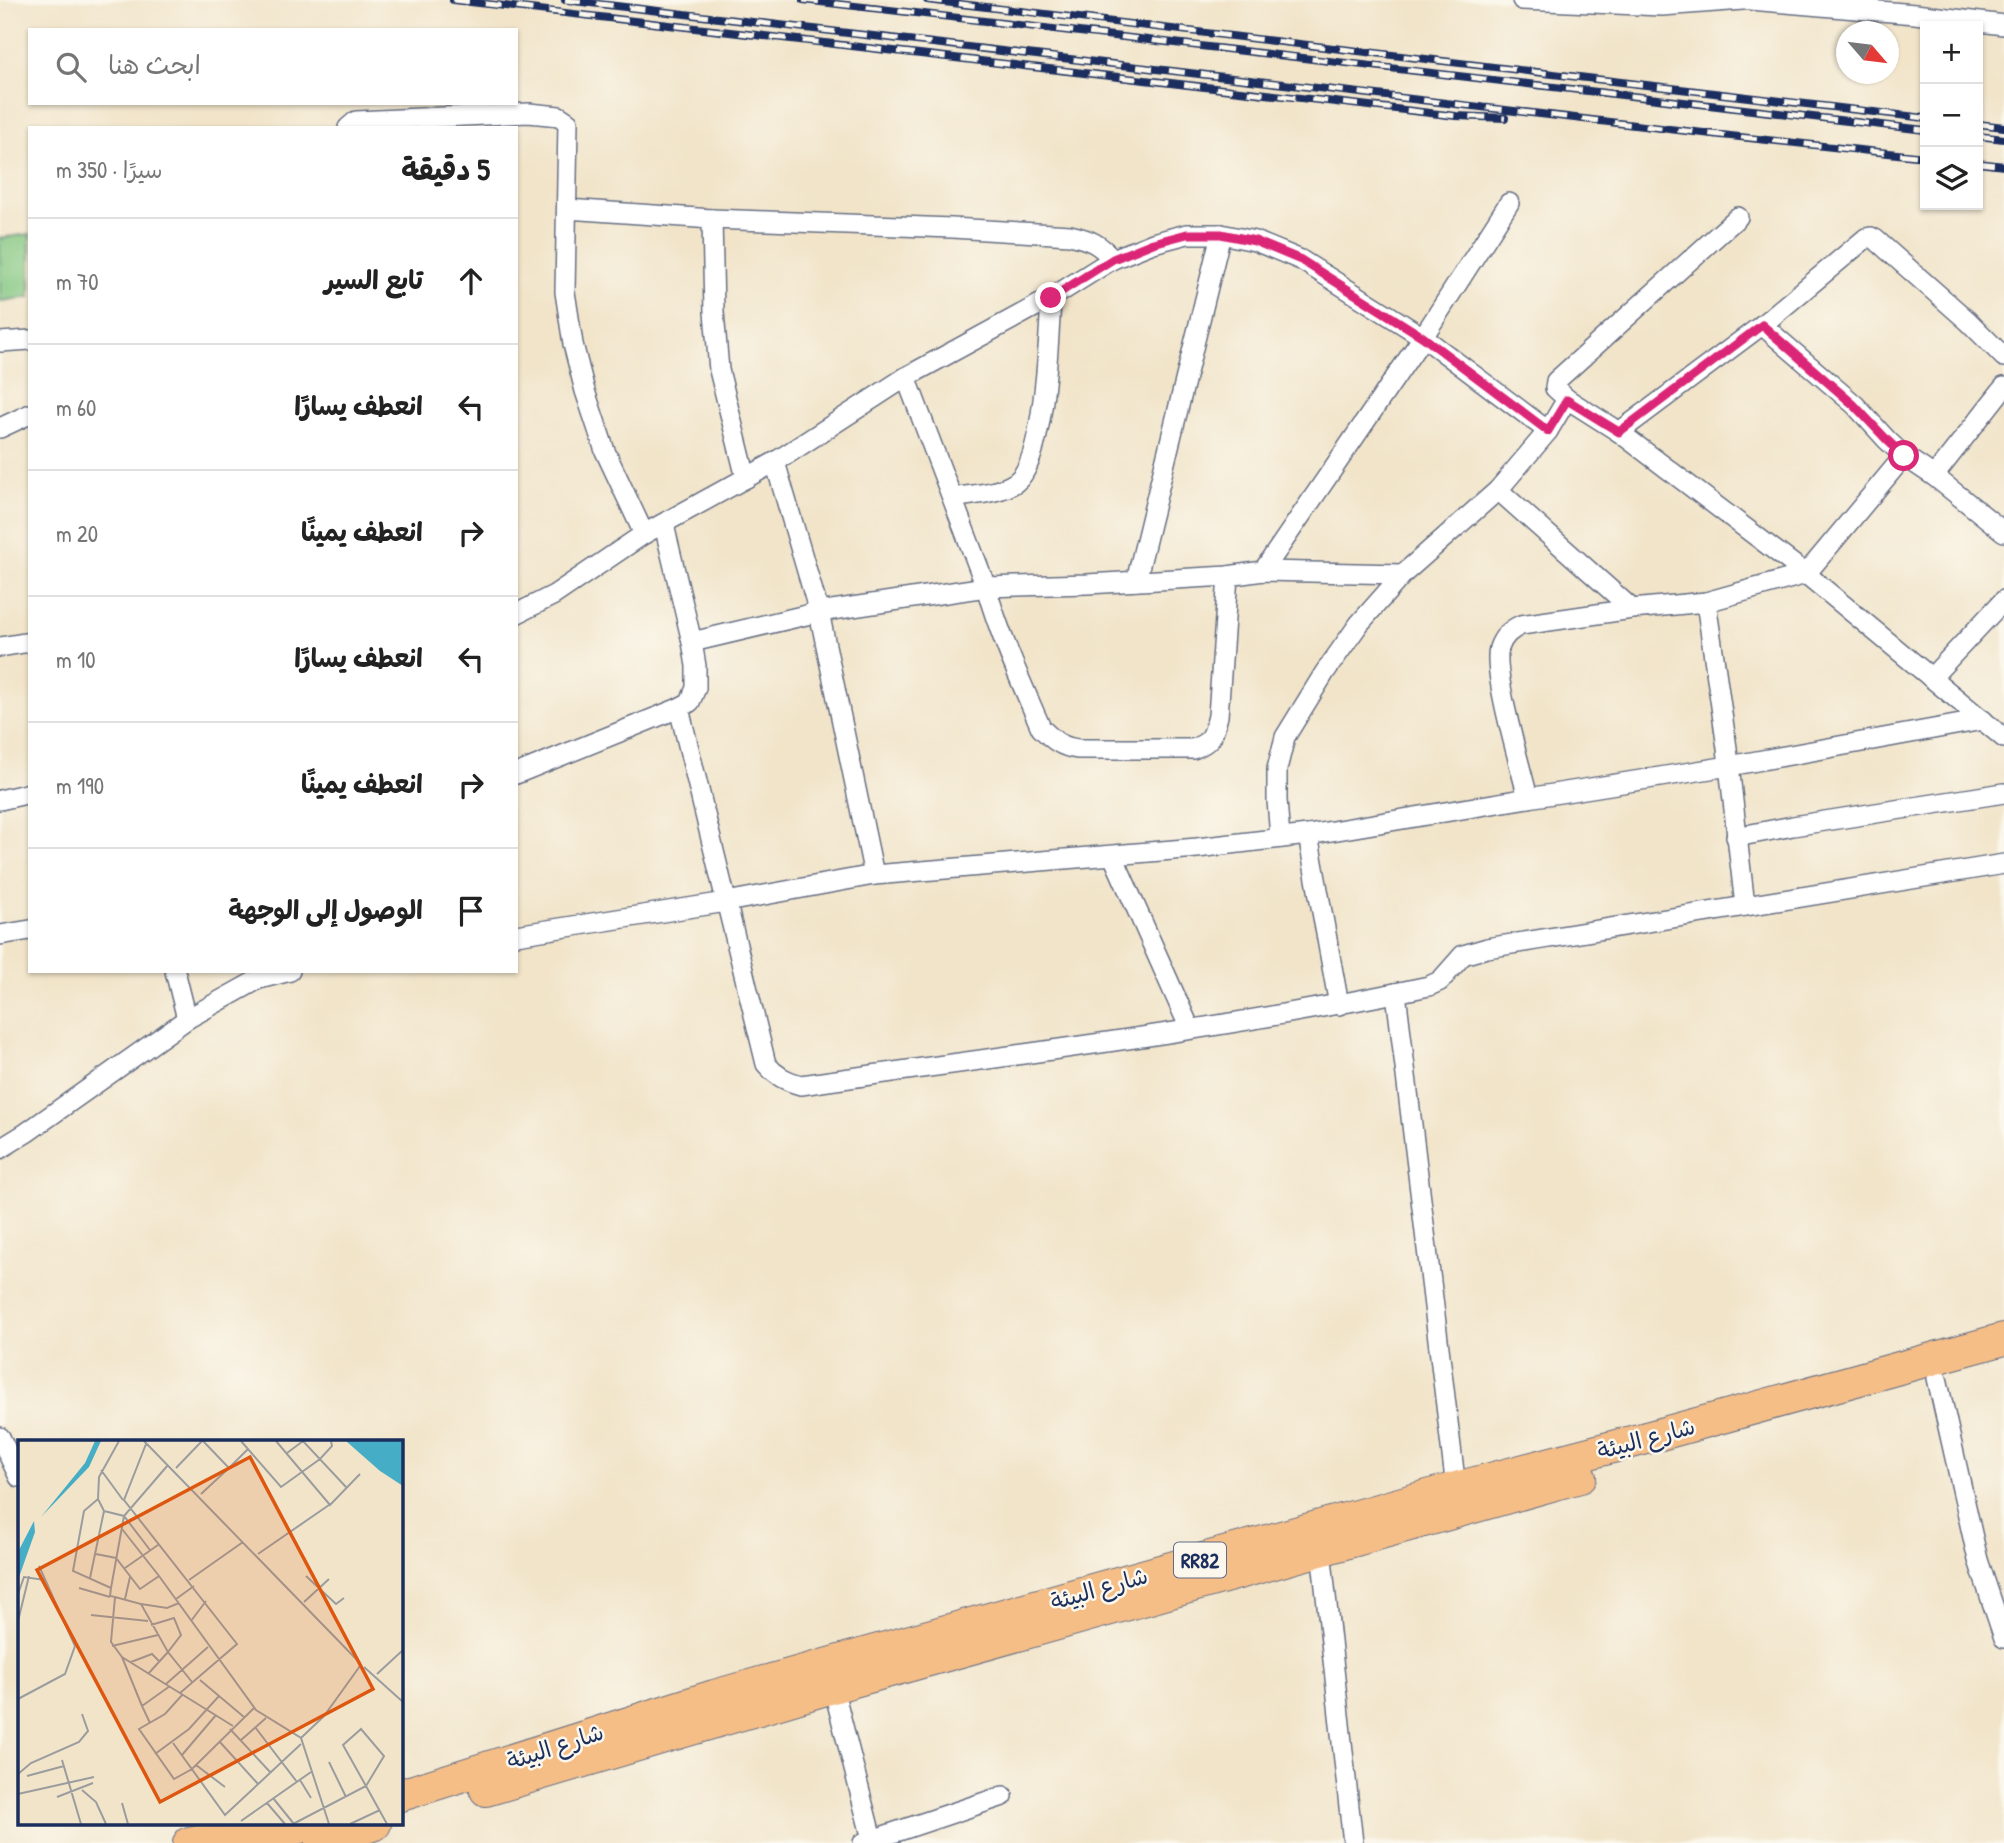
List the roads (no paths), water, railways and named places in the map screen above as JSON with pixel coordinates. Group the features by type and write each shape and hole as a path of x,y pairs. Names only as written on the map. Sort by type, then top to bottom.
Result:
{"highway":[{"name":"شارع البيئة","path":"402,1795 714,1696 1457,1488 2004,1339"},
{"name":"شارع البيئة","path":"402,1815 833,1687 2004,1359"},
{"path":"198,1837 227,1840 281,1833 303,1826"},
{"path":"321,1843 369,1826"}],"street":[{"path":"1522,0 1662,6 1743,0"},
{"path":"1750,0 1919,7 2004,25"},
{"path":"350,126 356,121 529,113 559,116 568,122 565,292 573,344 605,451 644,534"},
{"path":"1262,572 1423,337 1509,203"},
{"path":"567,209 712,219 1070,235 1097,243 1113,259"},
{"path":"1738,217 1556,381 1555,388 1567,400 1619,432 1806,575 2004,738"},
{"path":"712,219 714,312 719,370 746,478"},
{"path":"518,613 554,595 644,534 775,462 906,377 1051,298 1113,259 1153,243 1187,234 1221,234 1255,241 1301,260 1423,337 1548,431"},
{"path":"1136,581 1221,234"},
{"path":"1619,432 1762,325 1860,241 1871,237 1968,321 2004,357"},
{"path":"953,498 1003,488 1017,481 1026,469 1034,449 1048,360 1051,298"},
{"path":"1762,325 1854,405 1904,456 1934,476 2004,532"},
{"path":"0,342 28,340"},
{"path":"906,377 986,587 1005,646 1041,728 1051,739 1064,747 1078,749 1194,749 1207,743 1213,735 1219,716 1228,576"},
{"path":"1934,476 2004,387"},
{"path":"1280,838 1277,769 1285,737 1325,672 1359,624 1404,574 1498,490 1548,431 1567,400"},
{"path":"0,428 28,415"},
{"path":"1528,798 1502,690 1498,654 1500,645 1511,630 1521,625 1632,608 1706,602 1806,575 1904,456"},
{"path":"775,462 819,612 874,875"},
{"path":"1498,490 1632,608"},
{"path":"518,773 690,702 696,688 696,666 664,525"},
{"path":"692,642 819,612 986,587 1228,576 1262,572 1404,574"},
{"path":"1931,678 2004,600"},
{"path":"1706,602 1745,906"},
{"path":"0,647 28,642"},
{"path":"679,708 766,1064 780,1078 801,1085 1339,1005 1429,986 1440,981 1463,955 1473,952 2004,864"},
{"path":"518,935 726,902 874,875 1113,856 1308,835 1729,766 1983,720"},
{"path":"0,800 28,793"},
{"path":"1736,836 2004,793"},
{"path":"1308,835 1339,1005"},
{"path":"1113,856 1190,1029"},
{"path":"0,935 28,930"},
{"path":"176,973 187,1019"},
{"path":"0,1149 187,1019 259,979 282,973"},
{"path":"1396,993 1457,1488"},
{"path":"1937,1378 1978,1560 2004,1638"},
{"path":"0,1437 18,1475"},
{"path":"1321,1550 1353,1843"},
{"path":"833,1687 869,1842 1003,1796"}],"railway":[{"path":"453,0 1456,116 1505,118"},
{"path":"565,0 1920,156"},
{"path":"803,0 1920,129"},
{"path":"927,0 1920,117"},
{"path":"1983,125 2004,127"},
{"path":"1983,137 2004,139"},
{"path":"1983,164 2004,166"}]}
